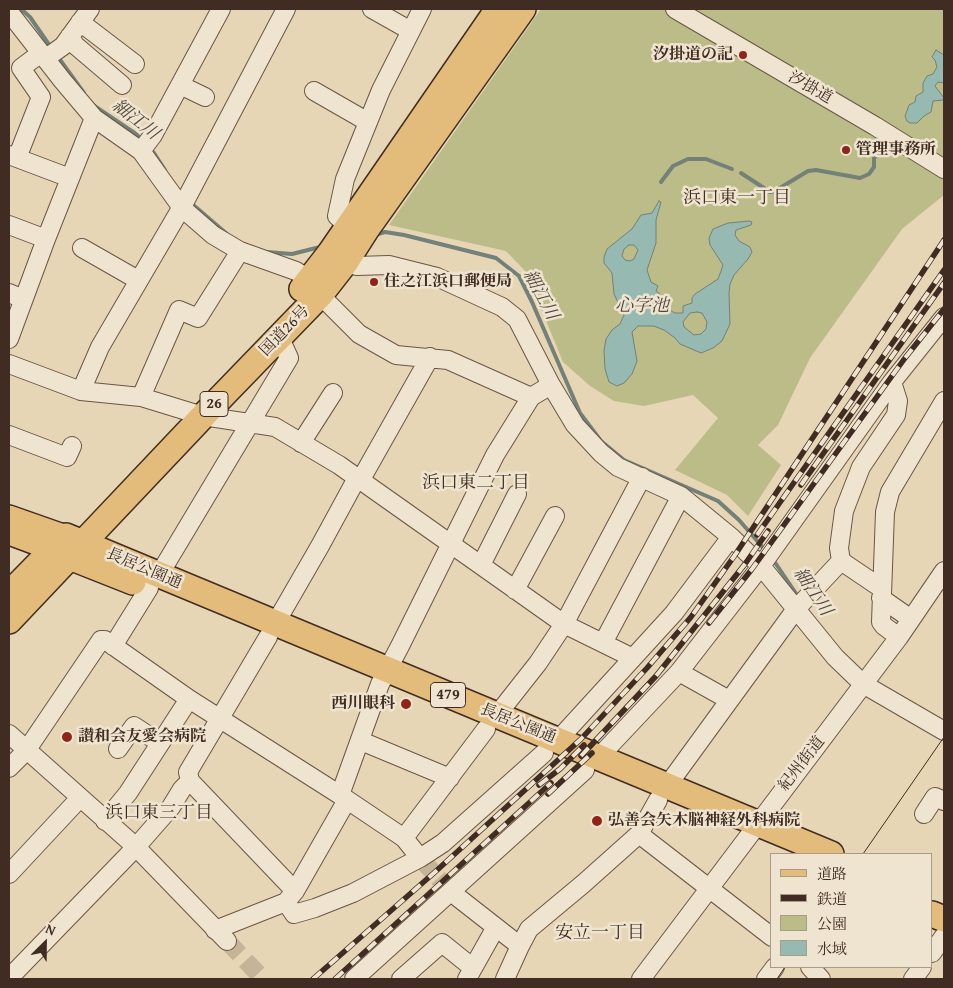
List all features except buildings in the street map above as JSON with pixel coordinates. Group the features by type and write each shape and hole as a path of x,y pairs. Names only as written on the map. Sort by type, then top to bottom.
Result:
{"highway":[{"name":"国道26号","path":"348,242 498,9"},
{"name":"国道26号","path":"194,413 279,336 523,9"},
{"name":"国道26号","path":"9,621 67,546 315,288"},
{"name":"国道26号","path":"9,594 67,546"},
{"name":"長居公園通","path":"67,546 752,830 828,853"},
{"name":"長居公園通","path":"752,830 786,853"}],"main road":[{"path":"9,516 67,546"},
{"path":"9,534 67,546"}],"street":[{"path":"146,145 221,9"},
{"path":"81,391 100,347 185,202 286,9"},
{"path":"372,9 411,31"},
{"path":"422,9 381,90 345,179 338,216 358,266 389,265 438,278 502,307 518,319 551,385 575,425 601,453 618,467 681,496 731,537 767,558 835,657 944,730"},
{"name":"汐掛道","path":"675,9 875,126 944,169"},
{"path":"9,14 94,118 146,145 185,202 213,236 240,251 296,271 359,334 396,355 448,360 531,397"},
{"path":"70,178 13,157 41,97 21,68 44,56 76,28"},
{"path":"76,28 135,64"},
{"path":"76,28 75,44 122,85"},
{"path":"180,85 206,96"},
{"path":"314,91 368,122"},
{"path":"9,339 16,296 46,239 94,118"},
{"path":"9,225 46,239"},
{"path":"82,248 138,280"},
{"path":"141,397 179,310 198,318 240,251"},
{"path":"354,979 592,764 679,672 767,558 892,382 944,317"},
{"path":"113,646 289,358 279,336"},
{"path":"430,357 188,772 190,781 291,897 294,914 353,893 420,858 443,843 551,746 674,613 731,537"},
{"path":"9,364 81,391 141,397 194,413 275,427 339,465 564,624 633,658"},
{"path":"892,382 898,401 896,415 861,467 844,511 839,548 841,560 911,620"},
{"path":"9,734 136,847 221,935 291,897 343,797 360,741 383,677 495,455 531,397 551,385"},
{"path":"301,443 333,393"},
{"path":"899,637 881,622 885,512 890,492 944,401"},
{"path":"9,435 67,458 72,446"},
{"path":"404,838 538,662 564,624 642,477"},
{"path":"481,565 517,494"},
{"path":"603,643 681,496"},
{"path":"516,590 555,516"},
{"path":"505,979 529,930 639,834 663,793 729,700 800,605 841,560"},
{"name":"紀州街道","path":"641,979 899,637 944,571"},
{"path":"9,768 26,751 101,640 105,640 189,699 404,838 420,858"},
{"path":"679,672 729,700"},
{"path":"105,821 128,793 189,699"},
{"path":"118,749 134,726 160,743"},
{"path":"360,741 450,778"},
{"path":"15,973 136,847 172,807 182,789 190,781"},
{"path":"924,814 935,797 944,802"},
{"path":"9,874 80,799"},
{"path":"639,834 770,935"},
{"path":"451,892 520,946"},
{"path":"401,979 442,943 470,974 496,927"},
{"path":"933,952 944,936"},
{"path":"766,979 774,968"},
{"path":"913,979 921,968"}],"green space":[{"path":"541,9 944,9 944,195 902,229 810,358 778,425 758,445 781,465 748,516 727,495 675,470 718,418 693,395 644,406 614,401 590,386 563,362 526,272 506,251 389,225"}],"water":[{"path":"936,50 944,55 944,83 938,82 935,86 944,98 943,100 933,101 931,112 917,123 910,123 905,116 909,105 915,102 916,96 923,92 923,83 927,76 933,74 937,67 932,57"},
{"name":"心字池","path":"659,201 661,202 656,220 656,243 647,270 651,282 658,286 656,291 659,293 667,309 675,313 683,313 683,306 692,303 692,298 695,294 718,279 723,265 710,245 709,238 713,229 728,223 752,222 751,225 736,230 735,235 739,241 750,247 752,252 734,275 730,284 730,324 722,341 713,348 701,353 680,344 664,330 654,326 638,326 632,332 637,361 632,374 624,383 617,386 609,382 605,369 604,351 606,339 612,330 620,324 624,315 614,294 612,273 604,263 604,257 607,249 632,229 641,215 652,213","holes":["629,245 634,245 638,250 634,259 630,261 625,260 622,256 624,249","690,313 702,313 707,322 706,329 701,334 694,335 684,327 683,322"]}],"waterway":[{"name":"細江川","path":"21,9 30,17 52,49"},
{"name":"細江川","path":"58,57 84,93"},
{"name":"細江川","path":"93,105 142,140"},
{"path":"741,173 770,192 775,191 808,171 816,170 860,178 869,174 874,167 874,158 887,146"},
{"name":"細江川","path":"149,147 165,170"},
{"path":"661,182 673,166 688,159 706,159 732,169"},
{"name":"細江川","path":"191,203 227,234"},
{"name":"細江川","path":"375,235 385,232 404,235 496,258 519,276 580,413 601,441 624,460 718,501 739,520 766,551"},
{"name":"細江川","path":"267,252 292,254 324,246"},
{"name":"細江川","path":"772,558 799,598"}],"tunnel":[{"path":"420,858 451,892"},
{"path":"227,941 263,979"}],"tram line":[{"path":"864,853 944,737"},
{"path":"777,979 784,968"}],"railway":[{"path":"313,979 435,872 581,739 691,617 735,555 944,240"},
{"path":"757,535 944,270"},
{"path":"801,485 944,283"},
{"path":"709,623 752,569 905,358 944,309"},
{"path":"581,756 656,676 745,564 768,531"},
{"path":"539,785 560,769 584,745"},
{"path":"548,794 592,753"},
{"path":"335,979 551,783"}],"place":[{"name":"汐掛道の記","path":"743,55"},
{"name":"管理事務所","path":"846,150"},
{"name":"住之江浜口郵便局","path":"374,282"},
{"name":"西川眼科","path":"406,704"},
{"name":"讃和会友愛会病院","path":"67,737"},
{"name":"弘善会矢木脳神経外科病院","path":"597,821"}],"district":[{"name":"浜口東一丁目","path":"737,198"},
{"name":"浜口東二丁目","path":"476,483"},
{"name":"浜口東三丁目","path":"159,813"},
{"name":"安立一丁目","path":"600,933"}]}
